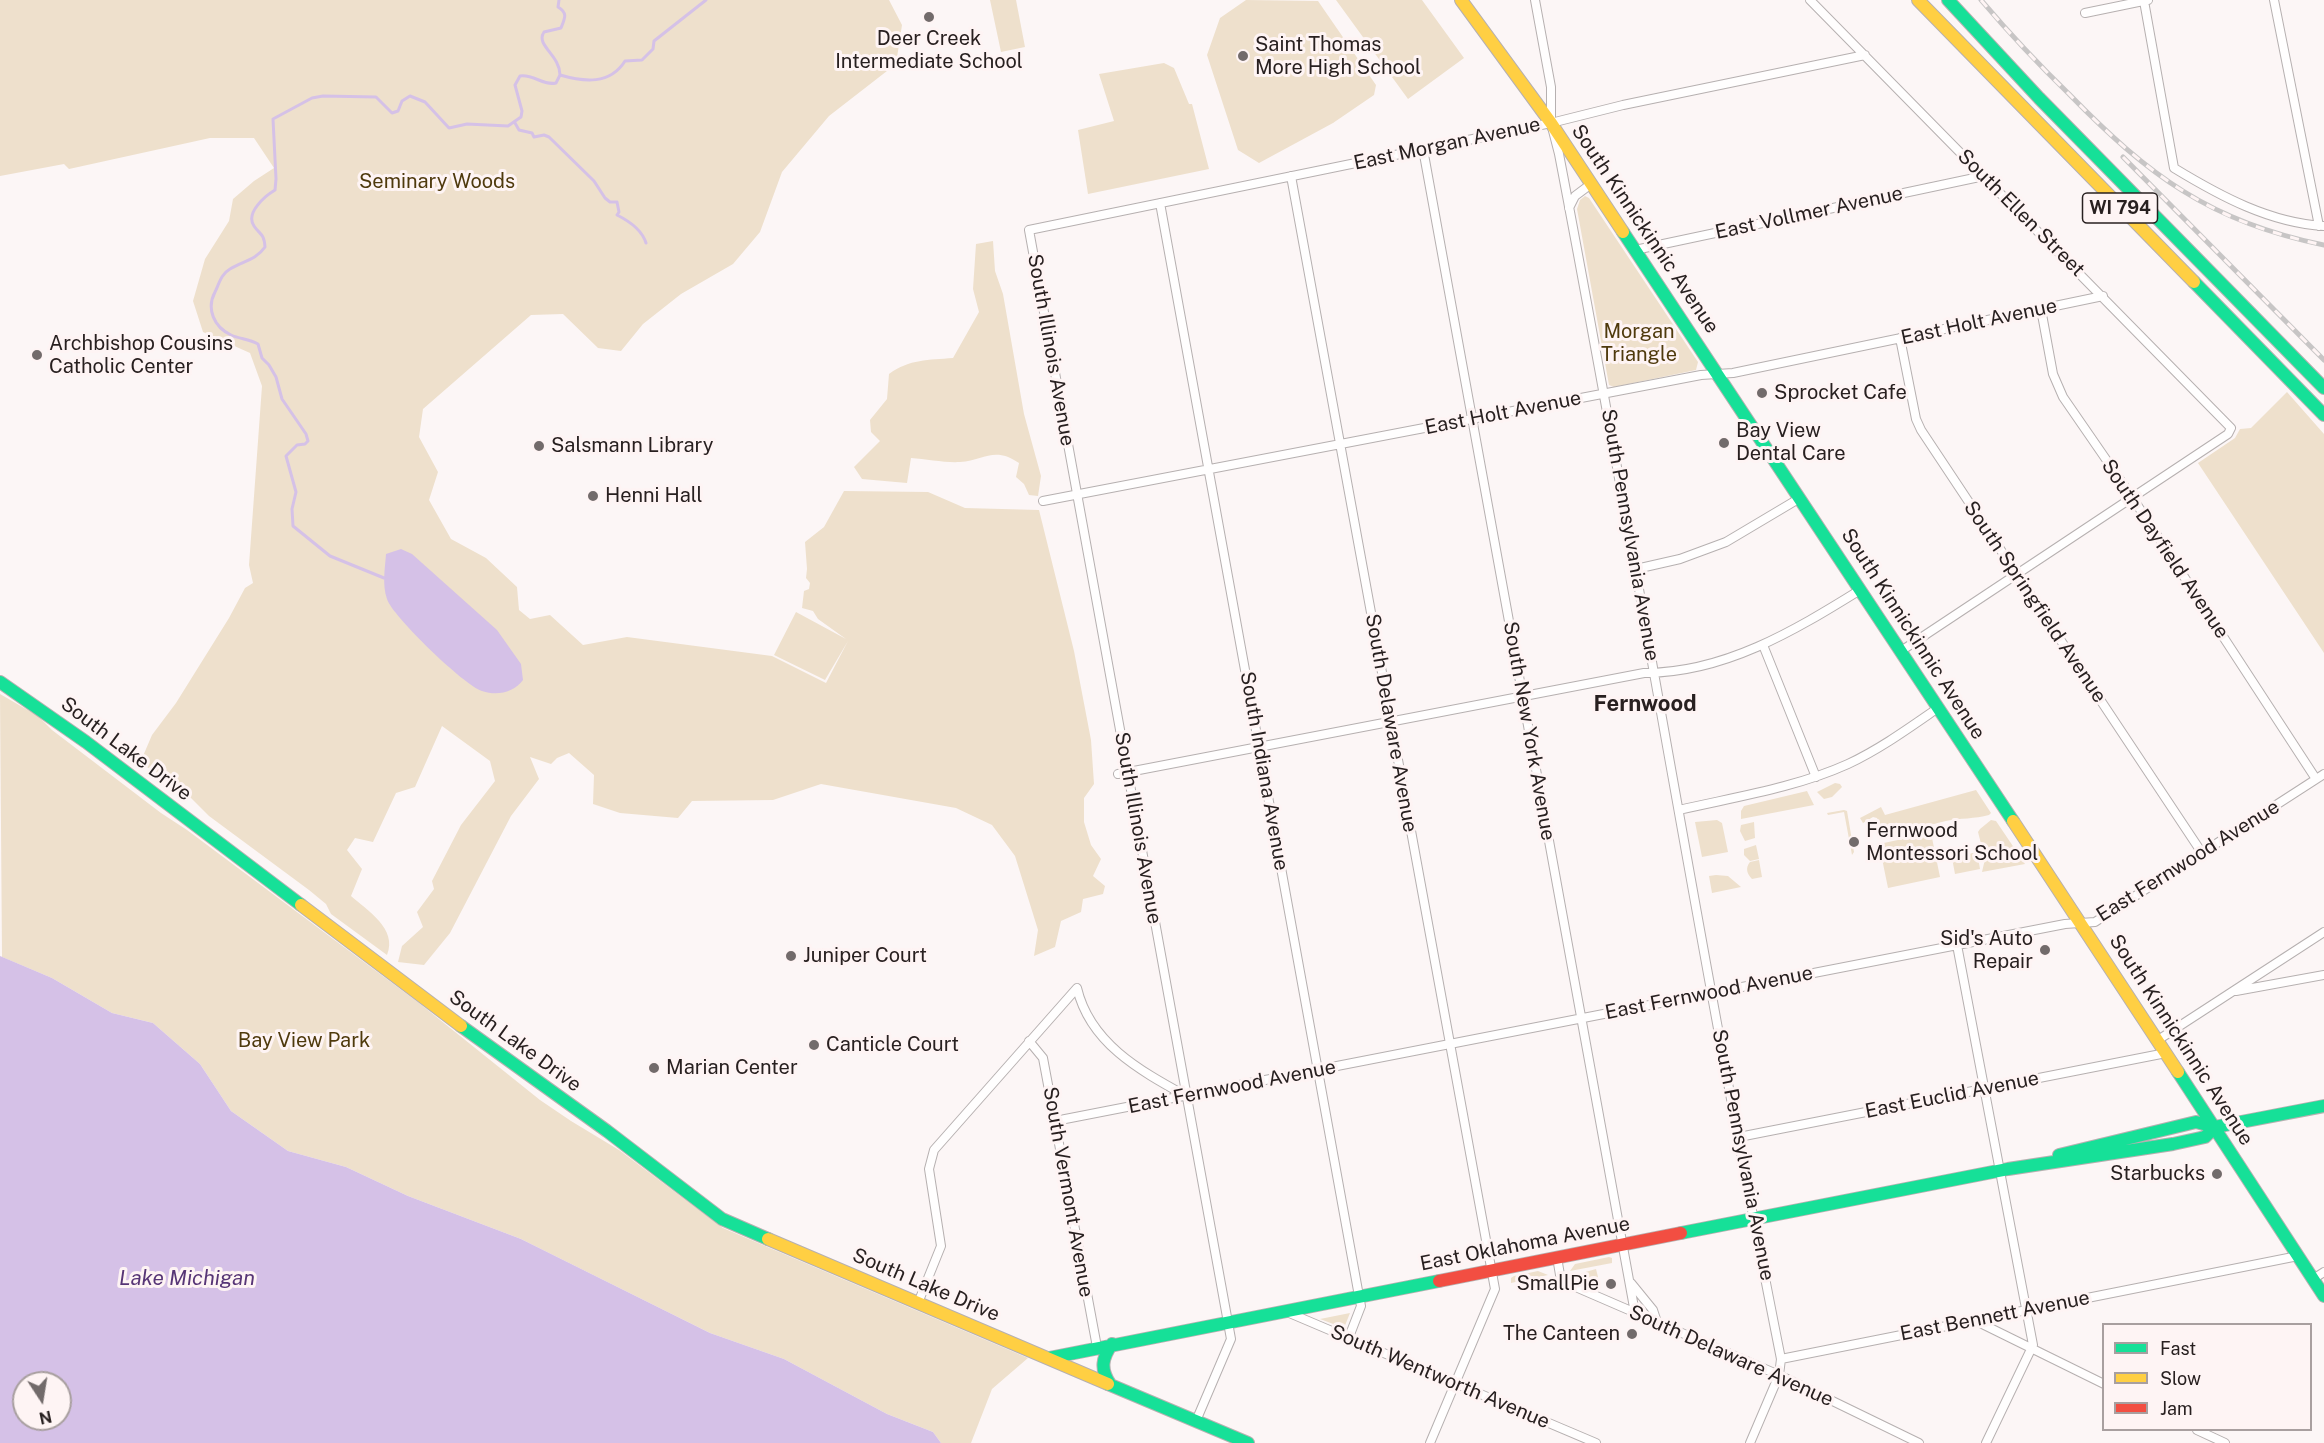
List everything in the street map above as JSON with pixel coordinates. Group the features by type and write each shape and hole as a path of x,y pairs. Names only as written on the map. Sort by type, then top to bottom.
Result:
{"main road":[{"name":"South Kinnickinnic Avenue","path":"1461,0 1551,123 2215,1126 2298,1256 2319,1276 2324,1296"},
{"name":"WI 794","path":"1918,0 2324,415"},
{"name":"WI 794","path":"1948,0 2038,98 2324,388"},
{"name":"South Lake Drive","path":"0,682 86,742 523,1072 607,1131 722,1219 1248,1443"},
{"name":"East Oklahoma Avenue","path":"1049,1358 2003,1169 2103,1156 2184,1142 2205,1137 2215,1126 2324,1106"},
{"path":"1110,1384 1102,1371 1102,1365 1105,1353 1112,1344"}],"street":[{"name":"South Pennsylvania Avenue","path":"1535,0 1551,87 1551,123 1604,394 1781,1359"},
{"name":"South Ellen Street","path":"1810,0 2231,428 2228,434 2132,497"},
{"path":"2092,0 2090,12 2146,0 2174,168 2255,211 2321,226 2274,0"},
{"name":"East Morgan Avenue","path":"1029,230 1551,123 1623,105 1865,55"},
{"name":"South New York Avenue","path":"1422,149 1635,1313"},
{"name":"South Delaware Avenue","path":"1291,176 1495,1289 1430,1443"},
{"name":"East Vollmer Avenue","path":"1635,250 1984,176"},
{"path":"1569,208 1575,196 1591,184"},
{"name":"South Indiana Avenue","path":"1160,203 1361,1306 1349,1337"},
{"name":"South Illinois Avenue","path":"1029,230 1231,1339 1196,1421"},
{"name":"East Holt Avenue","path":"1043,501 1701,375 1718,374 2103,296"},
{"name":"South Dayfield Avenue","path":"2041,309 2056,385 2320,776"},
{"name":"South Springfield Avenue","path":"1900,338 1913,405 1921,430 2202,853"},
{"path":"1901,651 2132,497"},
{"path":"1636,569 1680,559 1726,542 1800,498"},
{"path":"1118,774 1644,674 1664,674 1692,668 1763,645 1814,619 1860,590"},
{"path":"1763,645 1816,777"},
{"path":"1679,810 1816,777 1879,748 1938,708"},
{"name":"East Fernwood Avenue","path":"1055,1122 2066,924 2095,922 2320,776"},
{"path":"2157,1040 2324,932"},
{"path":"1957,945 1984,1089 2003,1169 2032,1345 1986,1443"},
{"path":"2231,992 2324,975"},
{"path":"918,1303 941,1246 930,1178 929,1161 934,1150 1077,988 1081,1005 1089,1021 1111,1046 1126,1060 1186,1096"},
{"name":"South Vermont Avenue","path":"1029,1041 1043,1058 1097,1347"},
{"name":"East Euclid Avenue","path":"1739,1137 2166,1053"},
{"name":"East Bennett Avenue","path":"1781,1359 2298,1256"},
{"name":"South Delaware Avenue","path":"1557,1257 1560,1275 1564,1280 1779,1375 1919,1443"},
{"path":"1629,1281 1653,1310 1657,1322"},
{"name":"South Wentworth Avenue","path":"1284,1311 1596,1443"},
{"path":"1975,1321 2102,1384"},
{"path":"1750,1443 1779,1375 1781,1359"},
{"path":"2199,1431 2225,1443"}],"green space":[{"name":"Seminary Woods","path":"0,0 889,0 902,25 896,64 829,116 782,172 760,232 733,264 681,294 643,324 621,351 598,348 563,314 531,315 423,409 419,437 438,472 429,500 451,539 486,558 517,587 519,610 530,619 550,615 583,645 627,637 772,656 826,683 848,641 825,680 774,655 796,612 846,639 818,619 813,611 802,608 804,591 809,589 810,583 806,578 805,542 824,527 844,491 928,492 965,508 1039,510 1074,651 1091,740 1094,784 1084,798 1084,822 1091,845 1101,859 1093,876 1105,886 1103,894 1083,899 1081,912 1061,921 1055,947 1034,956 1038,930 1015,856 992,825 956,808 821,784 773,800 692,801 678,818 620,813 593,804 594,775 569,753 557,758 551,764 530,757 539,779 511,816 450,933 424,965 398,962 402,946 423,927 417,912 434,889 432,881 461,825 495,781 490,761 442,726 415,787 396,793 373,842 355,838 347,850 362,869 351,896 385,929 389,946 387,955 331,914 326,904 309,890 209,816 179,786 140,763 152,735 176,703 245,588 253,583 249,565 262,386 250,353 203,332 193,301 205,259 229,221 233,199 274,168 254,138 210,138 69,169 64,164 0,176"},
{"path":"990,0 1016,0 1025,47 1001,52"},
{"path":"1246,0 1318,1 1376,85 1374,95 1333,123 1259,163 1238,150 1207,55 1220,18"},
{"path":"1336,0 1422,0 1464,58 1408,99"},
{"path":"1164,63 1174,68 1189,104 1192,104 1209,169 1088,194 1078,130 1114,121 1099,74"},
{"name":"Morgan Triangle","path":"1585,196 1589,198 1698,362 1696,370 1614,387 1609,385 1577,209 1580,200"},
{"path":"993,241 995,271 1003,294 1024,414 1041,476 1038,496 1029,495 1024,484 1016,477 1019,463 1003,455 990,455 960,462 911,458 907,483 862,479 854,467 880,441 871,432 870,420 887,399 889,374 912,363 953,358 979,312 973,289 976,244"},
{"path":"2287,392 2324,434 2324,653 2198,463 2235,438 2240,429 2251,428"},
{"name":"Bay View Park","path":"0,694 38,716 52,730 161,813 419,1003 540,1100 619,1150 723,1228 1028,1358 992,1389 971,1443 941,1443 933,1432 887,1414 784,1359 710,1333 521,1239 408,1196 346,1167 288,1151 231,1111 200,1064 153,1023 112,1013 52,978 2,957"},
{"path":"1835,783 1842,787 1832,797 1824,799 1817,792"},
{"path":"1976,790 1991,813 1989,815 1951,820 1905,832 1887,833 1877,833 1879,823 1877,818 1873,817 1863,823 1860,818 1881,807 1885,815"},
{"path":"1807,791 1814,805 1741,819 1744,806"},
{"path":"1847,811 1854,852 1852,855 1844,812 1828,815 1827,813"},
{"path":"1717,820 1722,823 1728,852 1702,857 1695,822"},
{"path":"1991,820 1996,821 2025,864 1982,872 1985,859 1978,832"},
{"path":"1754,822 1755,838 1745,841 1740,831 1741,825"},
{"path":"1931,833 1940,877 1888,888 1879,844"},
{"path":"1756,845 1759,859 1750,861 1744,855 1744,849"},
{"path":"1977,852 1980,869 1955,874 1952,858"},
{"path":"1759,860 1762,877 1752,879 1748,873 1748,866 1750,862"},
{"path":"1709,876 1728,876 1741,887 1712,893"},
{"path":"1612,1258 1612,1263 1570,1271 1575,1264"},
{"path":"1596,1269 1598,1277 1595,1283 1575,1275"},
{"path":"1538,1271 1548,1275 1525,1280 1525,1278 1520,1278 1520,1281 1511,1283 1511,1278 1514,1276"},
{"path":"1350,1313 1344,1328 1320,1319"}],"water":[{"path":"401,549 412,554 497,630 521,664 523,680 519,684 510,691 493,693 482,691 446,664 402,620 387,599 384,582 386,554"},
{"name":"Lake Michigan","path":"0,956 52,978 112,1013 153,1023 200,1064 231,1111 288,1151 346,1167 408,1196 521,1239 710,1333 784,1359 887,1414 933,1432 941,1443 0,1443"}],"waterway":[{"path":"384,578 330,556 293,526 292,509 296,492 286,456 297,445 308,441 306,434 282,399 276,377 262,358 258,344 225,332 213,317 212,298 227,271 253,258 265,247 263,237 254,226 252,216 257,205 275,190 273,119 312,98 323,96 376,97 392,113 398,111 402,101 410,96 425,102 449,128 467,124 508,126 521,117 522,111 515,85 520,76 556,83 560,75 559,68 542,37 544,32 561,28 565,16 558,7 559,0"},
{"path":"560,75 596,80 612,74 625,61 642,60 653,49 654,41 706,0"},
{"path":"515,123 519,130 532,133 534,137 544,135 549,137 594,181 605,198 610,202 617,202 619,212 617,215 634,226 646,243"}],"railway":[{"path":"1981,0 2035,60 2098,123 2154,171 2183,191 2247,223 2324,245"},
{"path":"2123,157 2324,360"}],"traffic: fast":[{"path":"1948,0 2039,98 2324,388"},
{"path":"1623,232 2013,821"},
{"path":"2194,282 2324,415"},
{"path":"0,682 86,742 301,905"},
{"path":"461,1026 607,1131 722,1219 768,1239"},
{"path":"2178,1072 2324,1296"},
{"path":"2059,1155 2196,1122 2215,1127 2324,1106"},
{"path":"1681,1233 2008,1169 2173,1144 2205,1137 2215,1127"},
{"path":"1049,1358 1439,1281"},
{"path":"1110,1384 1104,1364 1106,1354 1112,1344"},
{"path":"1108,1384 1248,1443"}],"traffic: slow":[{"path":"1461,0 1551,123 1623,232"},
{"path":"1918,0 2194,282"},
{"path":"2013,821 2178,1072"},
{"path":"301,905 461,1026"},
{"path":"768,1239 1108,1384"}],"traffic: jam":[{"path":"1439,1281 1681,1233"}],"place":[{"name":"Deer Creek Intermediate School","path":"929,17"},
{"name":"Saint Thomas More High School","path":"1243,56"},
{"name":"Archbishop Cousins Catholic Center","path":"37,355"},
{"name":"Sprocket Cafe","path":"1762,393"},
{"name":"Bay View Dental Care","path":"1724,443"},
{"name":"Salsmann Library","path":"539,446"},
{"name":"Henni Hall","path":"593,496"},
{"name":"Fernwood Montessori School","path":"1854,842"},
{"name":"Sid's Auto Repair","path":"2045,950"},
{"name":"Juniper Court","path":"791,956"},
{"name":"Canticle Court","path":"814,1045"},
{"name":"Marian Center","path":"654,1068"},
{"name":"Starbucks","path":"2217,1174"},
{"name":"SmallPie","path":"1611,1284"},
{"name":"The Canteen","path":"1632,1334"}],"district":[{"name":"Fernwood","path":"1645,704"}]}
